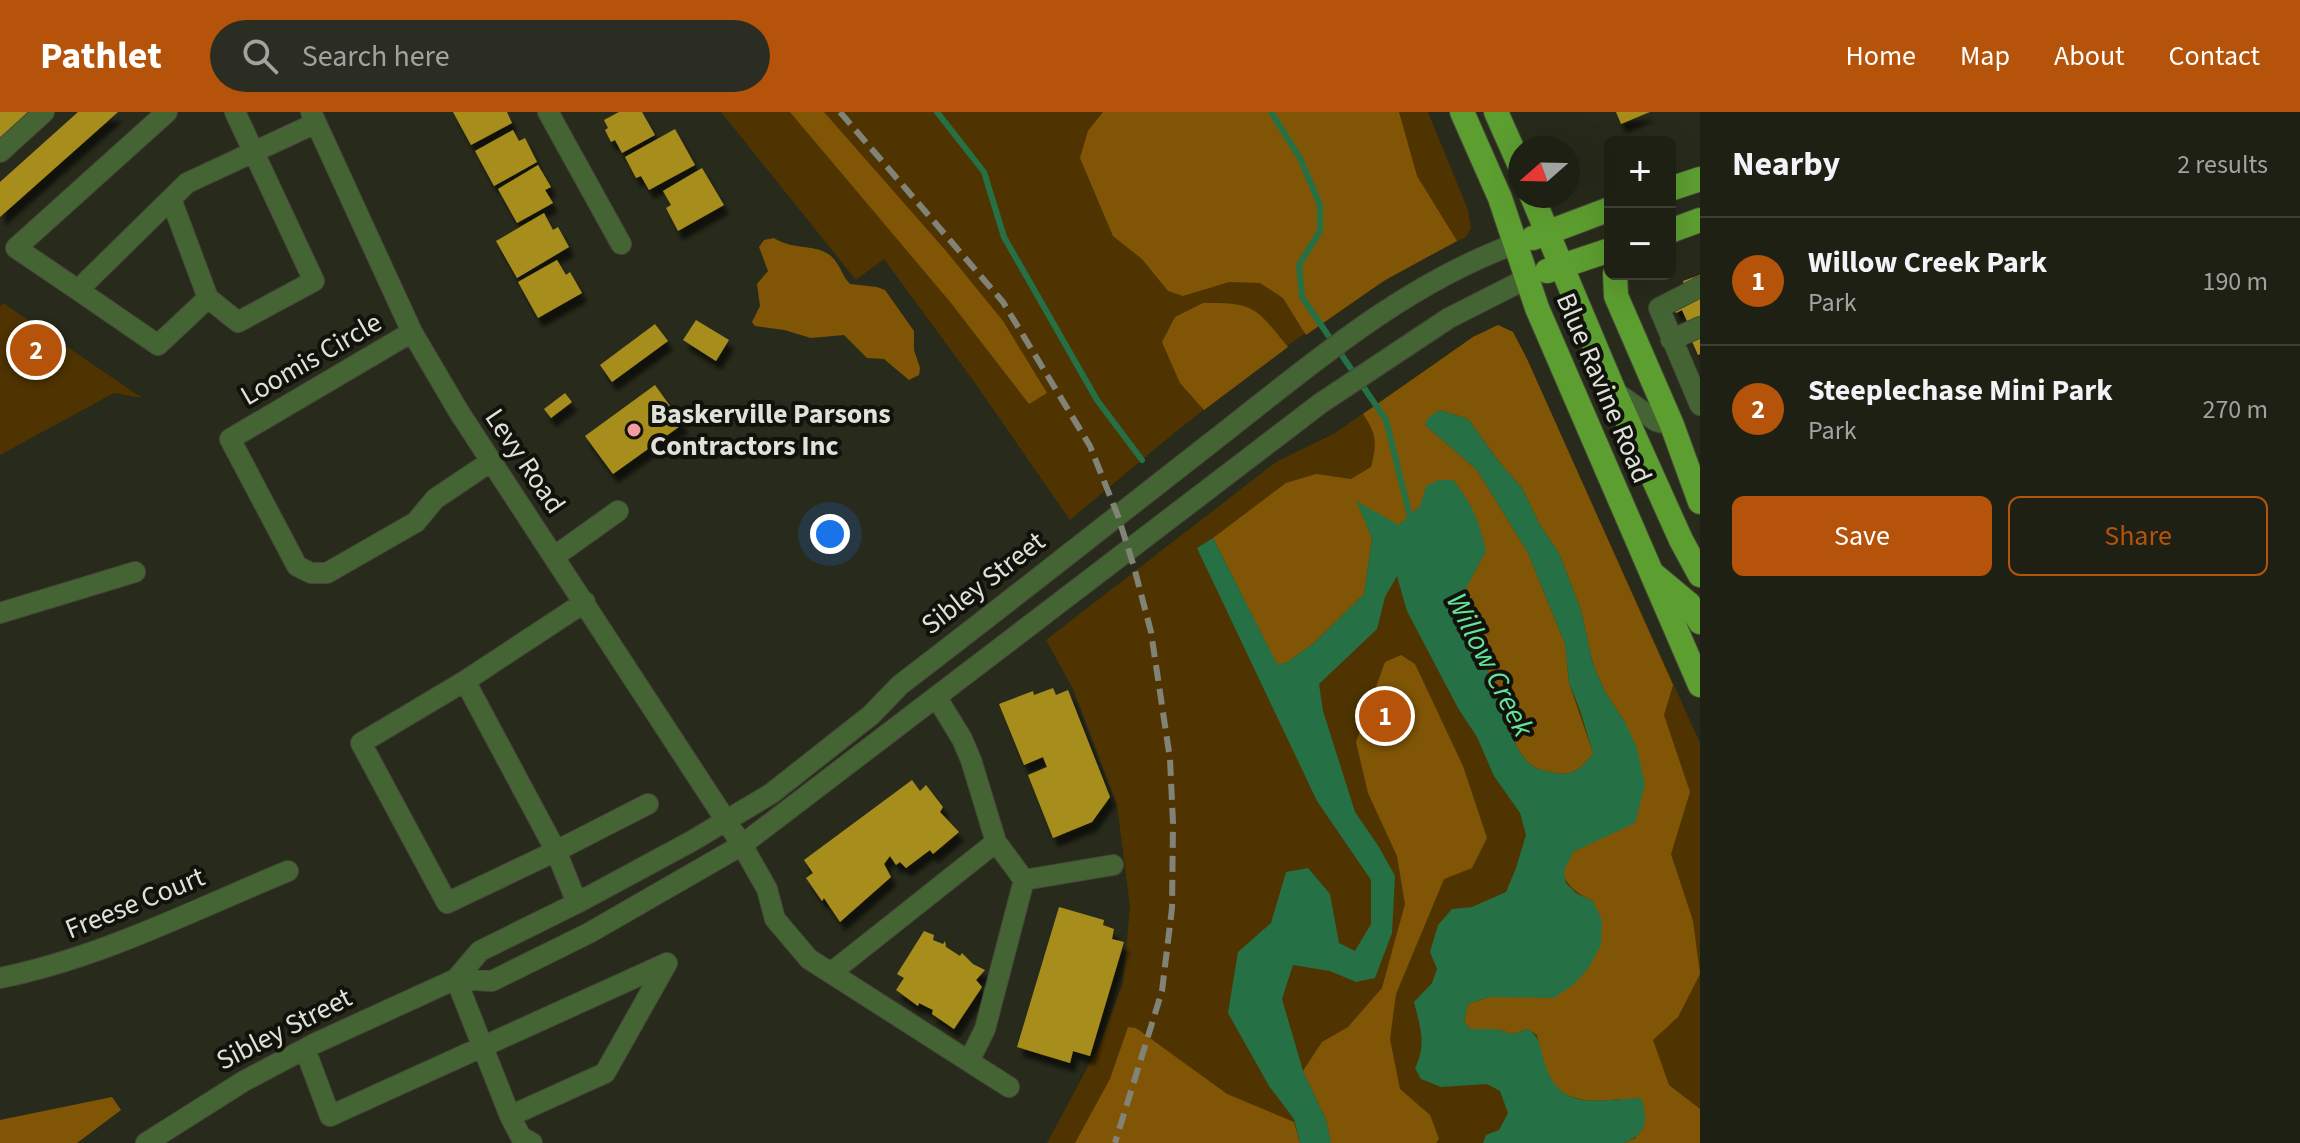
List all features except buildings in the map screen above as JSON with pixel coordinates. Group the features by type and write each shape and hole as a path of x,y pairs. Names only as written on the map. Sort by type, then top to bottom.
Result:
{"main road":[{"name":"Blue Ravine Road","path":"1462,112 1500,198 1526,279 1648,570 1700,685"},
{"path":"1496,112 1508,139"},
{"path":"1676,187 1700,179"},
{"name":"Blue Ravine Road","path":"1537,208 1614,391 1698,567"},
{"name":"Sibley Street","path":"1515,244 1604,211"},
{"path":"1676,229 1700,220"},
{"name":"Sibley Street","path":"1526,279 1604,252"},
{"path":"1613,280 1616,296 1672,425 1700,502"},
{"path":"1648,570 1689,604 1700,622"}],"street":[{"path":"0,152 44,112"},
{"path":"167,112 16,248 158,345 208,298"},
{"path":"171,199 208,298 238,322 314,281 235,112"},
{"path":"548,112 621,244"},
{"path":"78,290 187,183 255,151 314,117"},
{"name":"Levy Road","path":"314,117 412,332 490,462 555,556 742,845 767,889 775,919 809,959 1009,1087"},
{"name":"Sibley Street","path":"146,1143 244,1081 456,979 480,951 577,903 772,793 858,725 900,685 1298,373 1356,331 1440,279 1479,258 1515,244"},
{"name":"Sibley Street","path":"456,979 492,981 589,933 742,845 1321,403 1449,318 1526,279"},
{"path":"1700,287 1659,308 1682,351 1700,405"},
{"path":"1682,351 1700,327"},
{"name":"Loomis Circle","path":"412,332 230,439 297,566 311,573 327,573 416,522 435,499 490,462"},
{"path":"1682,351 1700,341"},
{"path":"1614,391 1656,421 1672,425"},
{"path":"555,556 618,511"},
{"path":"0,613 135,572"},
{"path":"585,602 465,681 361,743 447,903 648,804"},
{"path":"465,681 556,851 577,903"},
{"path":"937,698 971,760 996,842 1024,880"},
{"path":"832,972 996,842"},
{"path":"1024,880 1113,865"},
{"name":"Freese Court","path":"0,978 32,972 108,946 288,871"},
{"path":"969,1061 985,1029 1024,880"},
{"path":"305,1049 330,1116 667,963 605,1073 510,1116"},
{"path":"456,979 510,1116 521,1137 532,1143"}],"shaded area":[{"path":"721,112 1428,112 1468,210 1471,228 1466,237 1412,265 1309,330 1211,403 1070,520 884,259 856,280"},
{"path":"790,112 824,112 1003,321 1047,393 1029,404 951,303"},
{"path":"1103,112 1399,112 1417,176 1457,241 1385,280 1306,335 1283,298 1260,283 1229,282 1183,296 1168,291 1142,259 1113,236 1080,158 1088,131"},
{"path":"774,238 825,252 834,259 850,284 885,290 914,331 919,375 909,380 884,359 867,358 844,335 811,338 755,326 752,322 760,306 757,284 768,271 759,247 764,240"},
{"path":"3,303 142,398 114,393 0,455 0,307"},
{"path":"1203,303 1234,304 1253,310 1288,347 1204,410 1180,383 1162,342 1175,317"},
{"path":"1498,325 1513,332 1527,359 1700,743 1700,1143 1047,1143 1100,1044 1123,982 1130,907 1117,805 1073,689 1046,640 1276,462 1335,433 1473,337"},
{"path":"1498,325 1513,332 1527,359 1673,685 1664,715 1690,792 1671,854 1693,921 1700,974 1678,1017 1653,1040 1669,1085 1700,1109 1700,1143 1624,1143 1636,1138 1618,1099 1580,1099 1555,1087 1545,1069 1537,1035 1528,1029 1512,1034 1497,1029 1470,1029 1464,1021 1468,1004 1489,997 1506,997 1593,901 1567,882 1564,869 1566,861 1575,851 1601,838 1625,722 1605,692 1593,664 1581,610 1559,553 1540,525 1522,488 1468,419 1440,410 1425,425 1477,470 1528,553 1565,644 1569,683 1593,753 1571,773 1559,774 1534,767 1523,756 1502,713 1465,589 1486,551 1420,506 1398,526 1357,502 1372,538 1364,594 1314,643 1286,663 1277,665 1213,538 1286,483 1316,474 1351,479 1371,467 1374,439 1363,414 1473,337"},
{"path":"1440,410 1468,419 1522,488 1540,525 1559,553 1581,610 1593,664 1637,748 1645,785 1635,823 1573,852 1564,871 1566,883 1576,893 1593,901 1602,920 1601,945 1588,969 1554,998 1489,997 1468,1004 1464,1021 1470,1029 1497,1029 1512,1034 1528,1029 1537,1039 1551,1078 1570,1096 1596,1101 1641,1098 1644,1126 1637,1136 1624,1143 1483,1143 1486,1135 1499,1130 1508,1113 1500,1091 1487,1084 1441,1087 1421,1079 1415,1068 1422,1043 1414,1002 1432,983 1437,969 1430,952 1438,925 1452,909 1472,907 1506,892 1526,835 1520,813 1494,776 1477,737 1458,708 1407,611 1397,576 1385,597 1377,629 1319,684 1323,711 1355,812 1395,876 1392,933 1375,978 1356,982 1330,971 1293,965 1282,999 1303,1071 1326,1120 1331,1143 1300,1143 1294,1119 1269,1086 1228,1013 1238,952 1271,923 1286,872 1308,868 1330,894 1339,943 1355,951 1371,924 1371,880 1317,801 1197,548 1213,538 1277,664 1286,663 1314,643 1364,594 1372,538 1356,501 1399,525 1420,506 1426,486 1439,480 1453,480 1474,514 1486,551 1465,590 1492,685 1512,737 1534,767 1559,774 1576,770 1593,753 1569,683 1565,644 1528,553 1477,470 1425,425 1429,417"},
{"path":"1401,655 1415,664 1463,766 1487,838 1472,868 1444,879 1396,994 1390,1039 1400,1089 1430,1115 1439,1139 1436,1143 1331,1143 1326,1120 1303,1071 1322,1042 1348,1027 1382,988 1405,904 1397,856 1368,793 1356,742 1385,662"},
{"path":"1128,1027 1136,1028 1227,1094 1294,1122 1300,1143 1075,1143 1110,1079"},
{"path":"112,1097 121,1110 77,1143 0,1143 0,1120"}],"waterway":[{"path":"937,112 984,172 1004,237 1097,400 1142,460"},
{"name":"Willow Creek","path":"1271,112 1300,158 1320,205 1320,231 1299,265 1302,297 1386,420 1411,521"}],"railway":[{"path":"840,112 1003,302 1090,446 1134,567 1151,632 1170,759 1172,908 1162,991 1115,1143"}],"place":[{"name":"Steeplechase Mini Park","path":"36,350"},
{"name":"Baskerville Parsons Contractors Inc","path":"634,430"},
{"name":"Willow Creek Park","path":"1385,716"}]}
